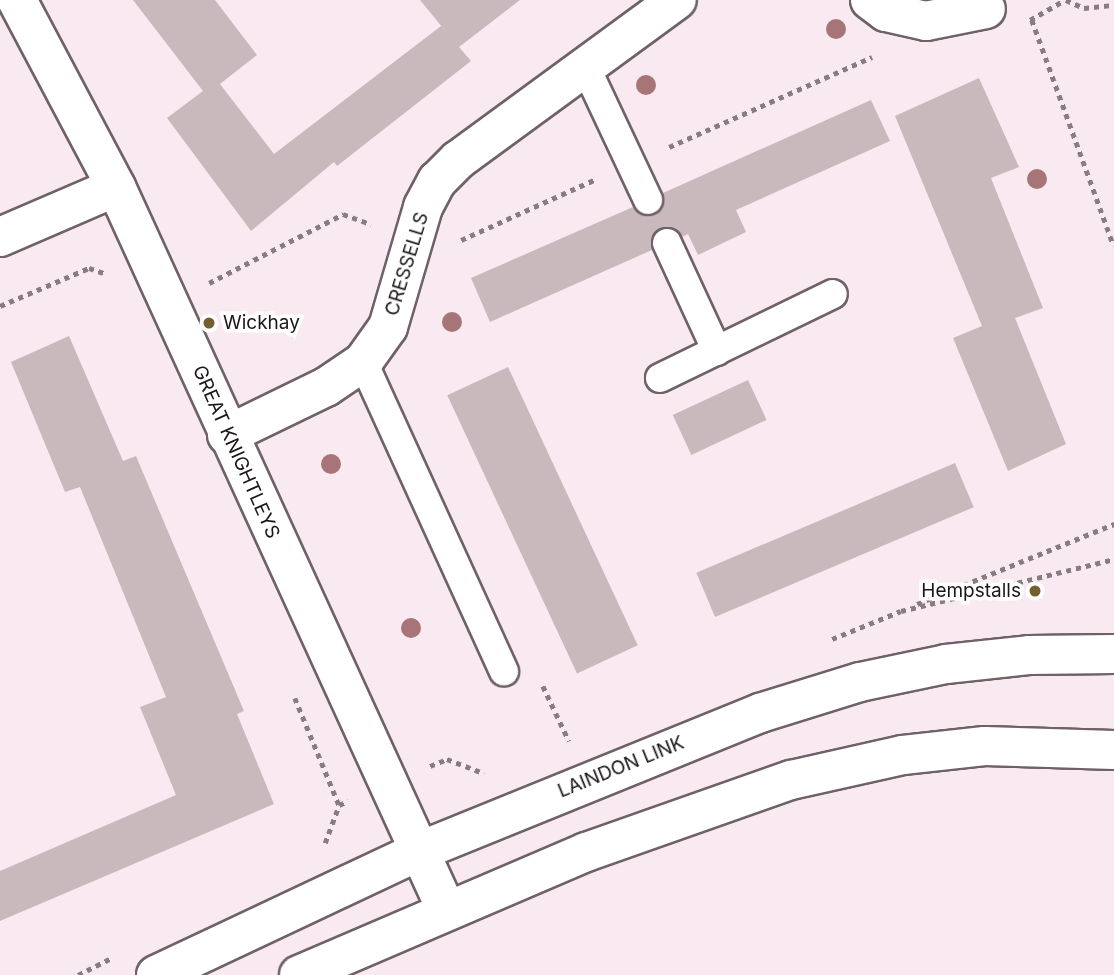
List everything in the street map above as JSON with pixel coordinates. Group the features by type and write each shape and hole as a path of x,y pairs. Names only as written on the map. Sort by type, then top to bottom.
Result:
{"street":[{"name":"GREAT KNIGHTLEYS","path":"17,0 117,187 227,435 446,909"},
{"name":"CRESSELLS","path":"227,435 326,387 363,362 388,327 428,199 458,160 677,0"},
{"path":"870,0 886,12 926,21 1005,10"},
{"path":"0,237 117,187"},
{"name":"LAINDON LINK","path":"156,975 420,851 760,713 860,682 946,664 1029,655 1114,654"},
{"path":"299,975 446,909 680,816 791,780 903,755 985,746 1114,750"}],"lane":[{"path":"585,66 648,200"},
{"path":"667,243 717,351"},
{"path":"660,378 833,294"},
{"path":"363,362 504,671"}],"path":[{"path":"1032,20 1065,0 1084,8 1114,5"},
{"path":"1005,10 1032,20 1114,246"},
{"path":"201,286 343,214 442,248 884,52"},
{"path":"0,306 61,279"},
{"path":"901,611 1114,524"},
{"path":"541,682 571,745"}],"building":[{"path":"133,0 215,0 257,55 220,84 274,154 441,26 451,38 420,0 520,0 459,47 471,61 337,166 334,162 251,231 167,118 203,91"},
{"path":"979,78 1019,167 991,178 1043,308 1015,318 1066,444 1008,471 953,338 982,326 895,116"},
{"path":"871,100 890,141 736,210 746,232 698,255 688,234 682,237 676,229 661,228 653,234 652,250 490,322 471,278 633,207 639,214 654,215 662,209 663,193"},
{"path":"69,336 123,461 136,456 244,711 237,714 274,804 0,921 0,871 176,795 140,707 166,697 80,487 65,492 11,362"},
{"path":"508,367 638,645 577,674 447,395"},
{"path":"748,380 767,420 691,455 673,415"},
{"path":"955,463 974,507 715,617 696,573"}],"place":[{"name":"Wickhay","path":"209,323"},
{"name":"Hempstalls","path":"1035,591"}]}
